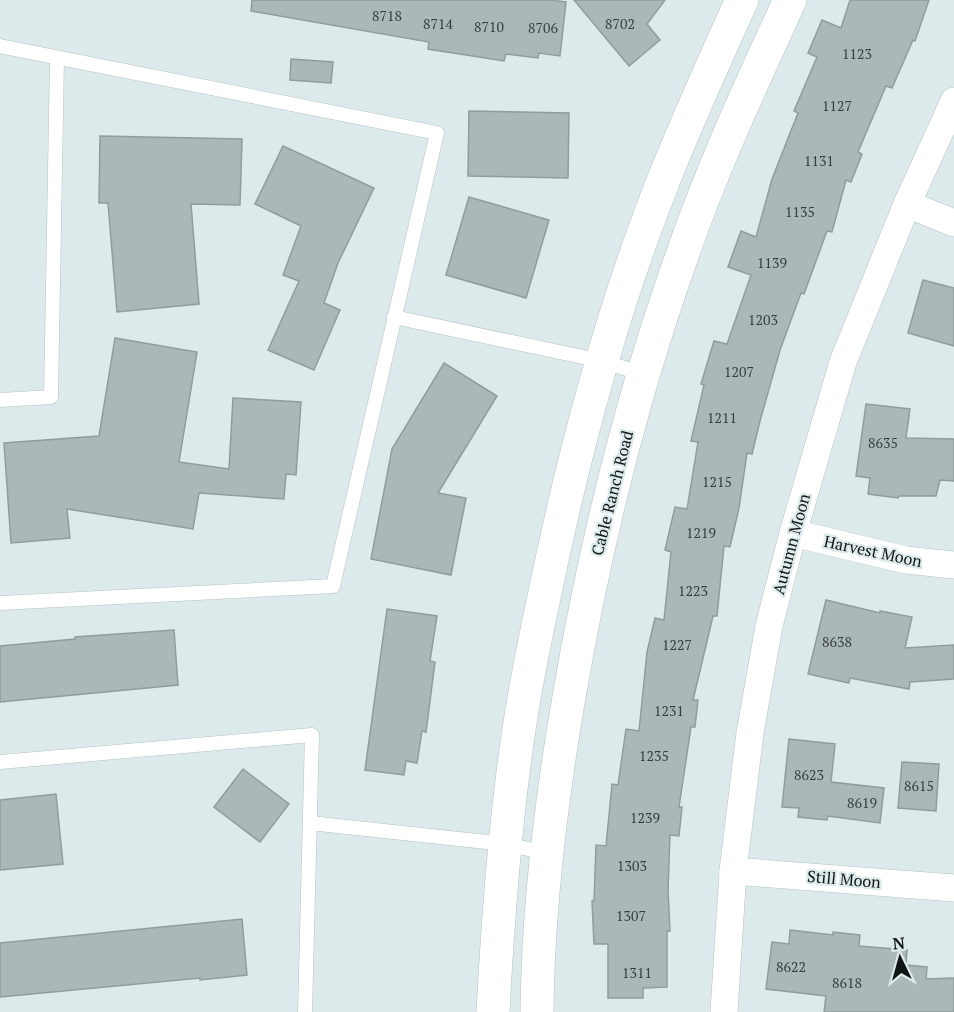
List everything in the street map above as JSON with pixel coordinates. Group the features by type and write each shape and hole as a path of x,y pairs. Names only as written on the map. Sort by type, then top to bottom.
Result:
{"street":[{"path":"493,1012 505,844 519,725 560,522 589,405 629,277 666,175 742,0"},
{"name":"Cable Ranch Road","path":"537,1012 538,961 547,853 563,737 587,596 611,487 669,292 703,197 743,101 790,0"},
{"name":"Autumn Moon","path":"724,1012 733,871 750,733 769,626 793,533 843,362 907,204 954,101"},
{"path":"907,204 954,223"},
{"name":"Harvest Moon","path":"793,533 906,560 954,565"},
{"name":"Still Moon","path":"733,871 954,888"}],"lane":[{"path":"0,46 437,133 333,586 0,603"},
{"path":"0,400 51,397 57,58"},
{"path":"394,317 602,361 643,374"},
{"path":"0,762 312,735 305,1012"},
{"path":"310,823 505,844 547,853"}],"building":[{"path":"252,0 551,0 566,2 560,56 539,53 538,58 506,54 504,61 428,49 429,42 251,11"},
{"path":"574,0 665,0 647,24 660,40 629,66"},
{"path":"850,0 929,0 915,41 913,40 892,88 886,86 858,152 862,154 851,182 846,180 832,232 827,231 780,350 752,454 747,453 739,508 730,547 724,546 717,616 713,616 693,700 698,700 695,727 691,727 679,807 682,807 679,836 670,835 668,889 670,931 667,931 667,987 643,988 643,998 608,998 608,944 594,944 592,901 594,901 596,845 606,846 612,784 618,785 626,729 639,731 647,652 655,618 664,620 671,552 665,550 675,507 687,509 698,442 691,441 704,385 701,384 714,341 727,344 751,275 728,267 741,231 756,237 772,179 798,113 794,111 817,57 808,53 822,20 841,28"},
{"path":"291,59 333,62 331,83 290,80"},
{"path":"469,111 569,113 568,178 468,176"},
{"path":"100,136 242,139 240,205 191,204 199,304 117,312 108,203 99,203"},
{"path":"283,146 374,188 338,263 324,303 340,310 314,370 268,350 299,281 283,275 301,226 255,204"},
{"path":"469,197 549,220 526,298 446,275"},
{"path":"923,280 954,288 954,346 908,333"},
{"path":"115,338 197,352 179,462 229,469 233,398 301,402 296,475 286,474 284,499 199,493 193,529 67,509 70,538 11,543 4,443 99,436"},
{"path":"444,363 497,396 438,493 466,498 451,575 371,559 392,449"},
{"path":"866,404 910,409 906,438 954,439 954,481 940,480 936,496 899,496 898,498 868,494 870,478 856,476"},
{"path":"826,600 880,613 880,611 912,617 905,648 954,645 954,679 910,682 909,689 850,678 849,683 808,674"},
{"path":"387,609 437,616 430,661 435,662 426,732 422,731 417,763 406,761 404,775 365,770"},
{"path":"174,630 178,685 0,702 0,646 75,639 75,637"},
{"path":"789,739 835,744 831,782 884,788 880,823 828,816 827,820 798,817 799,808 782,807"},
{"path":"902,762 939,764 936,811 898,808"},
{"path":"243,769 289,804 260,842 214,807"},
{"path":"56,794 63,864 0,870 0,800"},
{"path":"242,919 247,975 0,997 0,943"},
{"path":"790,930 833,935 833,932 860,935 859,946 907,950 906,965 927,967 926,979 954,978 954,1012 824,1012 826,996 766,989 772,942 789,944"}]}
